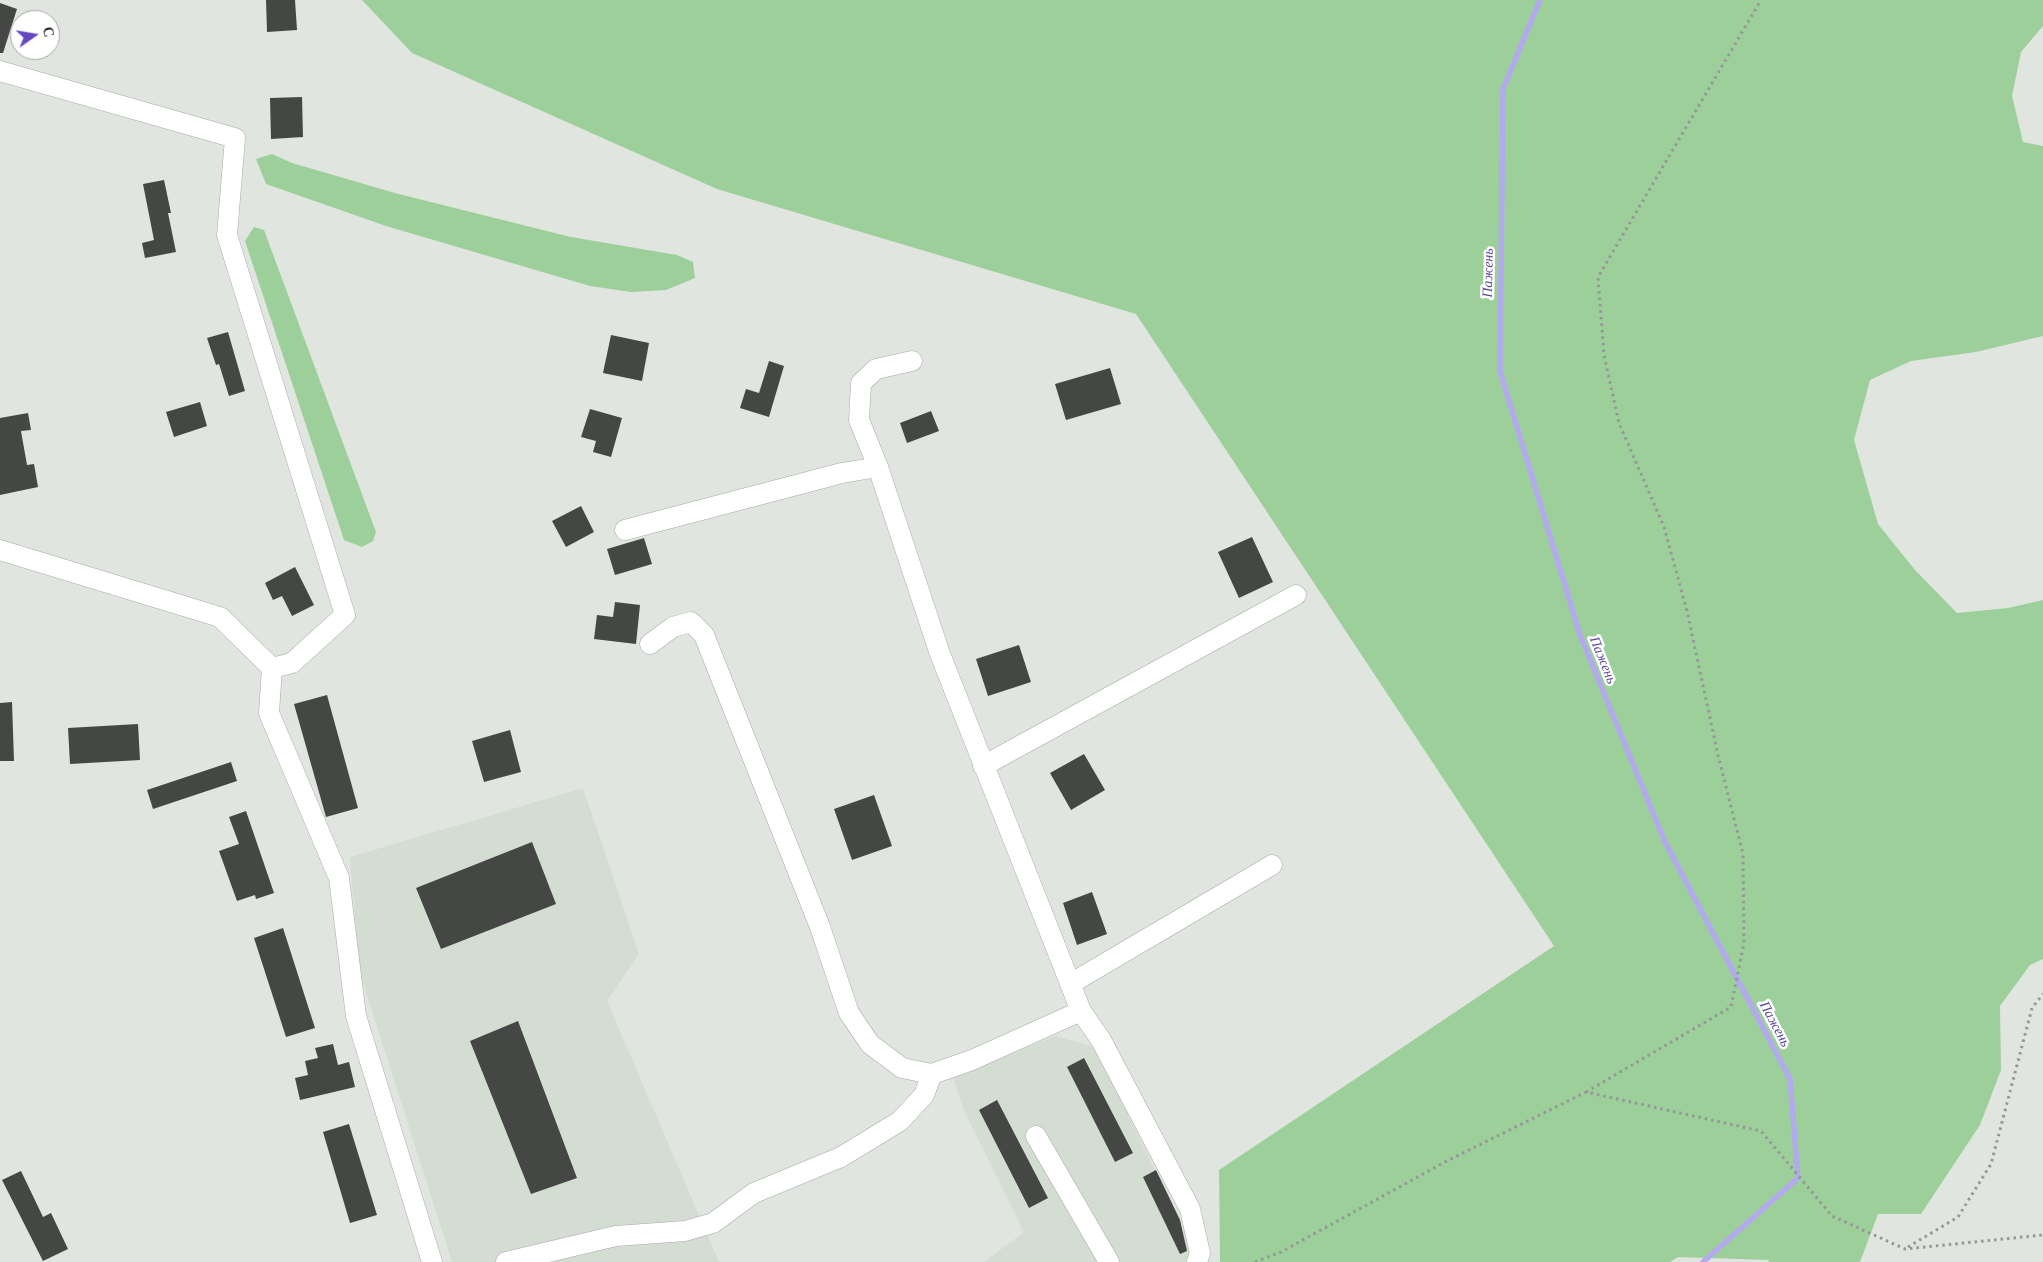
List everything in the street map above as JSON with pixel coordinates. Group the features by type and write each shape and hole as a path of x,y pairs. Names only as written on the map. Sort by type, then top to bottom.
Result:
{"street":[{"path":"0,71 235,138 227,235 345,615 292,662 272,668"},
{"path":"912,361 876,369 860,383 859,420 878,467 940,654 1080,1011 1101,1040 1190,1209 1200,1253 1197,1262"},
{"path":"624,530 842,473 878,467"},
{"path":"0,550 220,617 272,668 269,713 339,878 356,1016 432,1262"},
{"path":"983,766 1296,596"},
{"path":"650,644 672,626 691,622 704,635 820,927 849,1013 870,1044 902,1068 932,1074 972,1060 1080,1011"},
{"path":"1070,984 1272,866"},
{"path":"506,1262 616,1236 686,1231 713,1224 754,1192 842,1157 900,1121 924,1096 932,1074"},
{"path":"1036,1136 1109,1262"}],"path":[{"path":"1255,1262 1281,1252 1443,1163 1586,1092 1731,1007 1744,943 1743,854 1718,755 1687,611 1664,527 1619,423 1604,355 1598,277 1761,0"},
{"path":"1905,1249 1958,1217 1991,1164 2032,1008 2043,994"},
{"path":"1586,1092 1761,1131 1832,1216 1905,1249 2043,1235"}],"shaded area":[{"path":"583,788 639,954 607,1001 719,1262 452,1262 359,970 350,857"},
{"path":"1055,1036 1095,1047 1193,1248 1191,1262 984,1262 1024,1232 966,1115 953,1078"}],"green space":[{"path":"362,0 2043,0 2043,26 2021,52 2012,96 2023,142 2043,146 2043,336 1976,352 1911,361 1870,380 1854,440 1878,524 1915,570 1957,613 2008,608 2043,600 2043,959 2030,965 2000,1006 2001,1070 1980,1125 1921,1214 1878,1214 1860,1262 1769,1262 1768,1260 1678,1257 1670,1262 1220,1262 1219,1170 1554,946 1136,314 717,189 412,53"},
{"path":"272,154 292,163 395,193 571,237 677,255 693,262 695,278 666,290 631,292 590,286 386,226 266,184 256,159"},
{"path":"254,227 264,230 376,532 373,541 362,547 344,540 245,241"}],"building":[{"path":"266,0 295,0 297,30 267,32"},
{"path":"0,3 17,9 10,10 10,31 3,53 0,53"},
{"path":"302,97 303,137 271,139 270,98"},
{"path":"164,180 176,252 145,258 142,243 154,240 143,184"},
{"path":"228,332 245,391 229,396 219,364 216,365 207,338"},
{"path":"611,335 649,343 642,381 603,373"},
{"path":"769,361 784,366 769,417 740,408 746,389 759,393"},
{"path":"1110,368 1121,404 1066,420 1055,384"},
{"path":"200,402 207,426 174,437 166,412"},
{"path":"590,409 622,418 611,457 593,452 596,441 581,437"},
{"path":"931,411 939,431 907,443 900,423"},
{"path":"28,413 31,430 21,431 27,465 34,464 38,487 0,495 0,418"},
{"path":"581,506 594,532 566,547 552,521"},
{"path":"1252,537 1273,582 1239,598 1218,552"},
{"path":"644,538 652,564 615,575 607,549"},
{"path":"295,567 314,605 292,616 282,596 273,600 265,583"},
{"path":"615,602 640,605 636,644 594,639 597,615 613,617"},
{"path":"1019,645 1031,682 988,696 976,659"},
{"path":"327,695 358,808 326,817 294,704"},
{"path":"12,702 14,761 0,761 0,703"},
{"path":"138,724 140,760 70,764 68,728"},
{"path":"510,730 521,772 484,782 472,741"},
{"path":"1084,754 1105,790 1071,810 1050,773"},
{"path":"231,762 237,781 153,809 147,790"},
{"path":"874,795 892,846 852,860 834,809"},
{"path":"246,811 274,893 256,899 255,895 237,901 219,851 239,844 229,817"},
{"path":"532,842 556,904 441,949 416,888"},
{"path":"1092,892 1107,934 1077,945 1063,903"},
{"path":"283,928 315,1028 286,1037 254,938"},
{"path":"518,1021 577,1178 531,1194 470,1041"},
{"path":"333,1044 338,1065 349,1062 355,1087 300,1100 295,1078 308,1075 305,1061 318,1058 315,1048"},
{"path":"1084,1058 1133,1153 1115,1162 1067,1067"},
{"path":"997,1100 1048,1198 1029,1208 979,1110"},
{"path":"349,1124 377,1215 350,1223 323,1132"},
{"path":"1156,1170 1180,1220 1187,1251 1180,1254 1143,1177"},
{"path":"21,1171 43,1217 51,1213 68,1249 43,1261 2,1180"}],"waterway":[{"name":"Пажень","path":"1540,0 1503,89 1500,371 1580,635 1665,842 1790,1079 1798,1178 1703,1262"}]}
